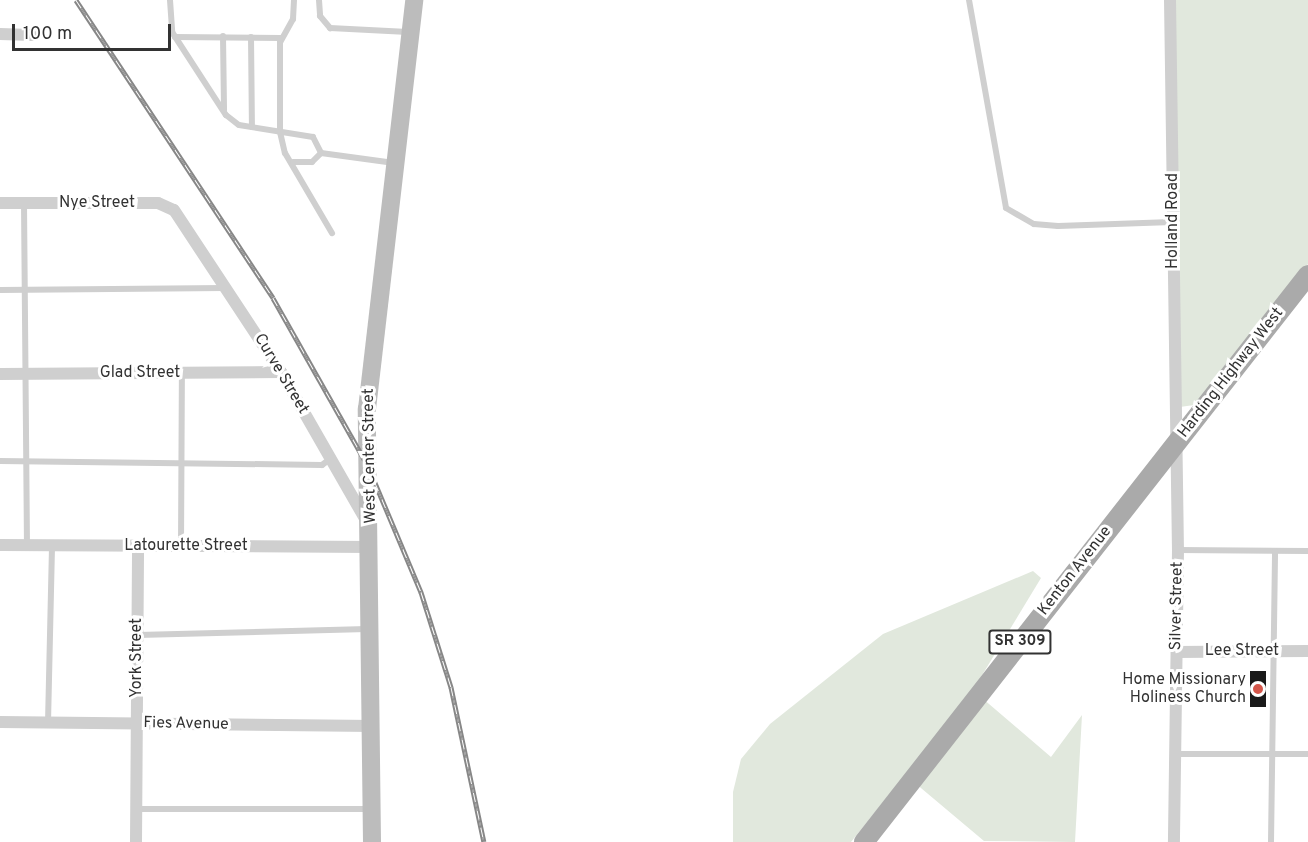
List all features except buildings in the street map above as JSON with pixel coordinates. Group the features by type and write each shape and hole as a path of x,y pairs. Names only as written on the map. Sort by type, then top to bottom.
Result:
{"main road":[{"name":"West Center Street","path":"372,842 371,538 367,409 414,0"},
{"name":"Harding Highway West","path":"1176,442 1308,275"},
{"name":"Kenton Avenue","path":"864,842 1176,442"}],"street":[{"name":"Holland Road","path":"1170,0 1176,442"},
{"path":"0,34 31,35"},
{"name":"Nye Street","path":"0,202 158,202 187,222"},
{"name":"Curve Street","path":"187,222 281,372 371,538"},
{"name":"Glad Street","path":"0,374 281,372"},
{"name":"Silver Street","path":"1174,842 1178,550 1176,442"},
{"name":"Latourette Street","path":"0,545 181,546 371,538"},
{"name":"York Street","path":"136,842 138,546"},
{"name":"Lee Street","path":"1177,652 1308,651"},
{"name":"Fies Avenue","path":"0,723 373,726"}],"lane":[{"path":"170,0 175,37 224,111 239,125 313,136 321,153"},
{"path":"294,0 293,19 281,38 280,132 293,162 332,233"},
{"path":"319,0 320,16 330,28 410,32"},
{"path":"969,0 1006,208 1035,224 1058,226 1172,222"},
{"path":"223,36 224,111"},
{"path":"175,37 281,38"},
{"path":"251,37 252,127"},
{"path":"321,153 395,163"},
{"path":"293,162 312,162 321,153"},
{"path":"24,202 27,545"},
{"path":"0,290 228,288"},
{"path":"181,546 182,372"},
{"path":"0,461 182,461 322,465 330,459"},
{"path":"48,723 52,545"},
{"path":"1178,550 1308,551"},
{"path":"1271,842 1275,551"},
{"path":"137,635 372,629"},
{"path":"1175,754 1308,754"},
{"path":"136,809 372,809"}],"shaded area":[{"path":"1175,0 1308,0 1308,264 1201,404 1180,407"},
{"path":"1033,571 1041,578 973,690 851,842 733,842 733,792 741,759 770,724 883,634"},
{"path":"982,698 1051,757 1082,715 1075,842 984,841 915,783"}],"railway":[{"path":"76,0 273,298 368,466 421,592 451,687 484,842"}],"place":[{"name":"Home Missionary Holiness Church","path":"1258,689"}]}
